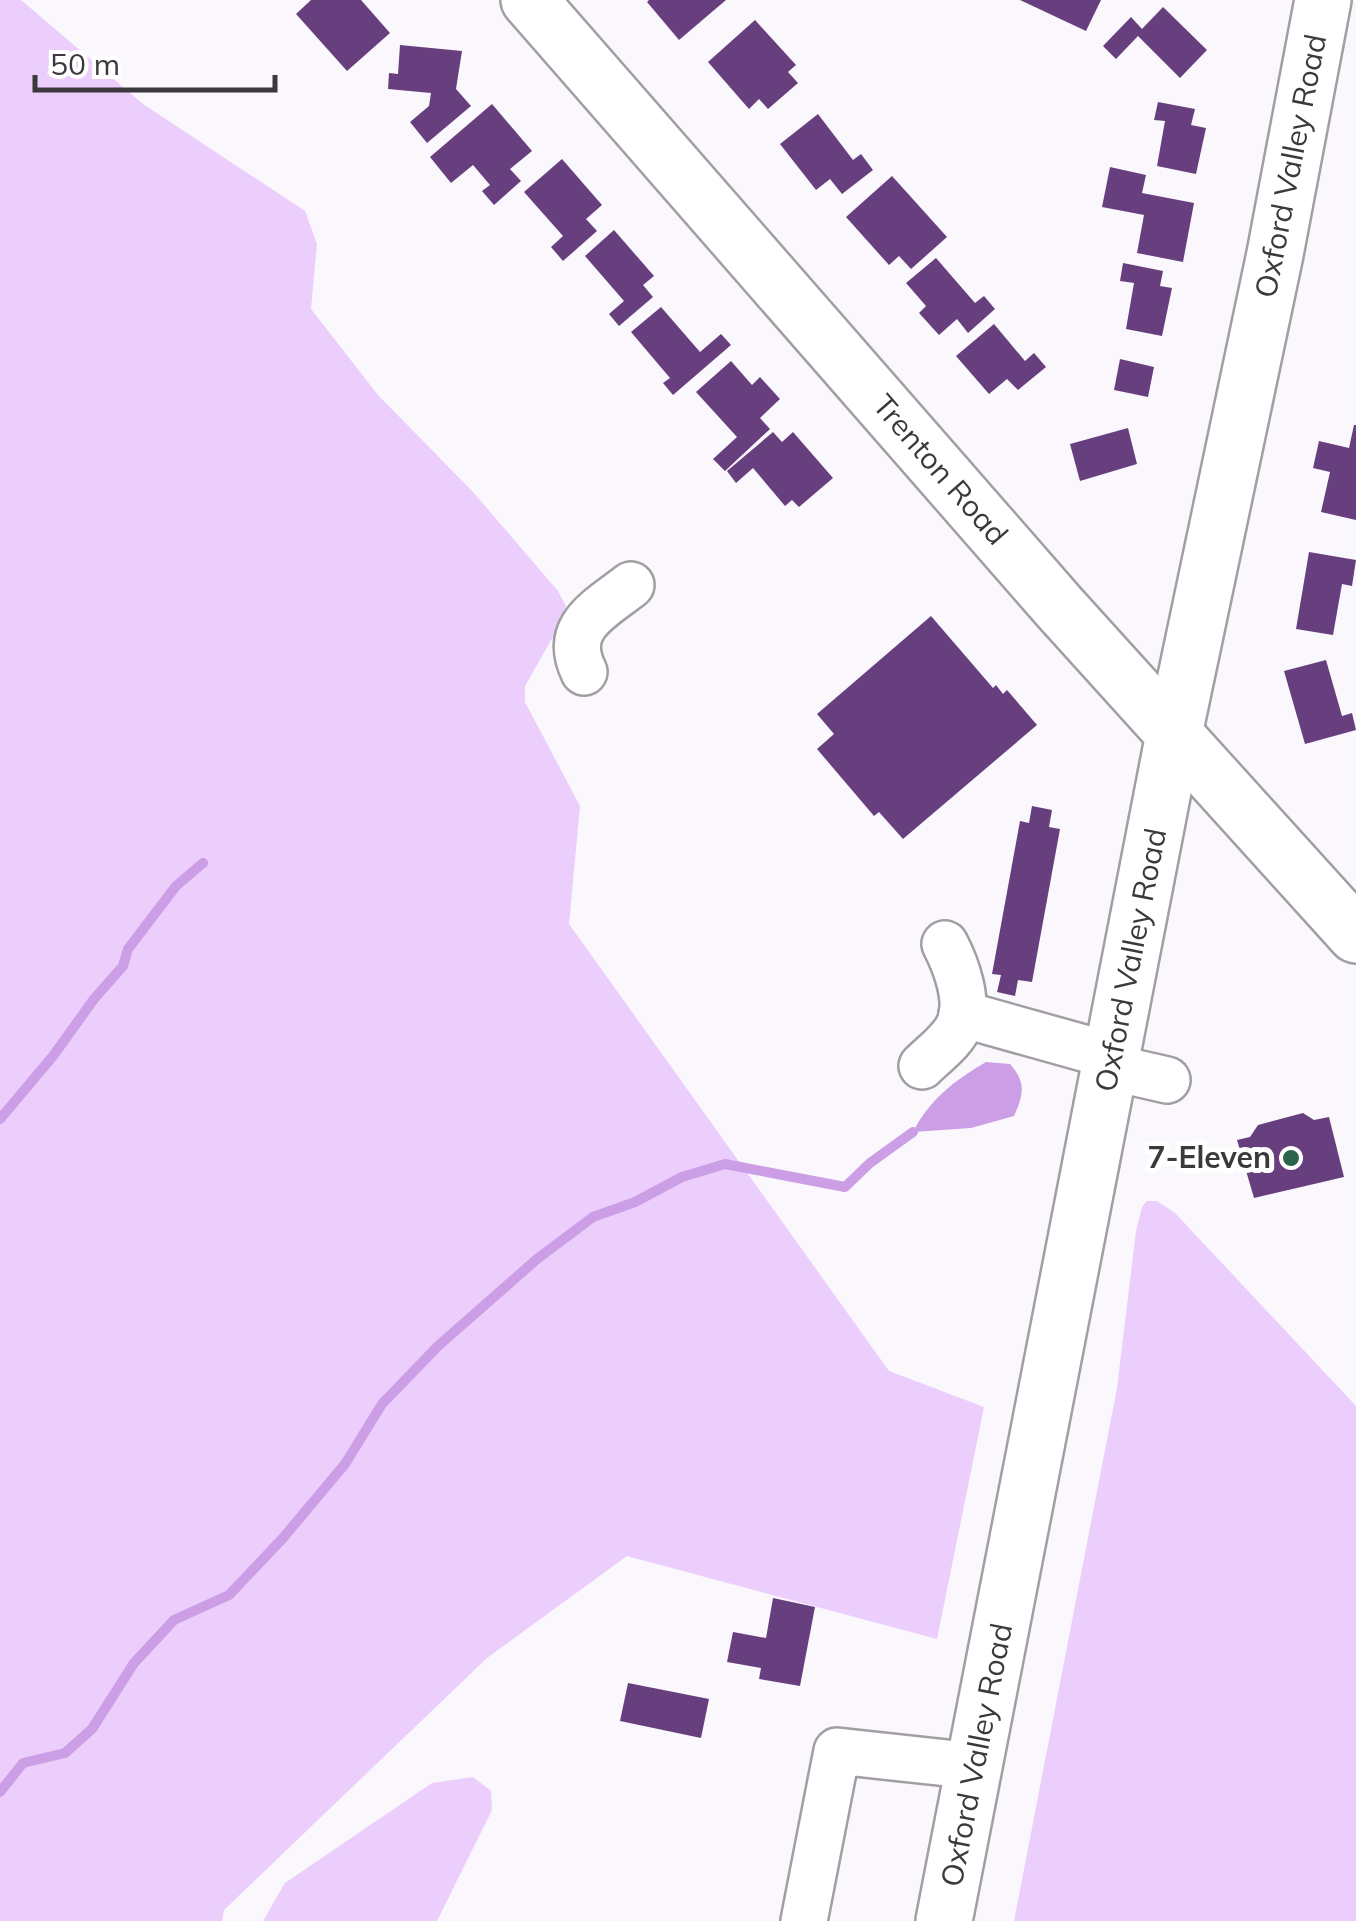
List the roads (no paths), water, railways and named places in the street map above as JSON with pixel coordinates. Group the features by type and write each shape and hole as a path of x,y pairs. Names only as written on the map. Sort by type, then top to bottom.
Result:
{"main road":[{"name":"Trenton Road","path":"529,0 1356,936"},
{"name":"Oxford Valley Road","path":"944,1921 1174,734 1323,0"}],"lane":[{"path":"584,672 575,654 577,638 590,617 630,585"},
{"path":"922,1066 949,1040 962,1014 958,980 945,944"},
{"path":"962,1014 1167,1080"},
{"path":"804,1921 837,1751 975,1766"}],"waterway":[{"path":"0,1119 123,966 128,949 176,886 203,863"},
{"path":"0,1792 23,1763 65,1753 92,1729 134,1663 174,1620 229,1595 283,1538 345,1464 382,1404 438,1346 537,1259 593,1217 635,1202 682,1177 725,1164 845,1187 913,1132"}],"place":[{"name":"7-Eleven","path":"1291,1158"}]}
